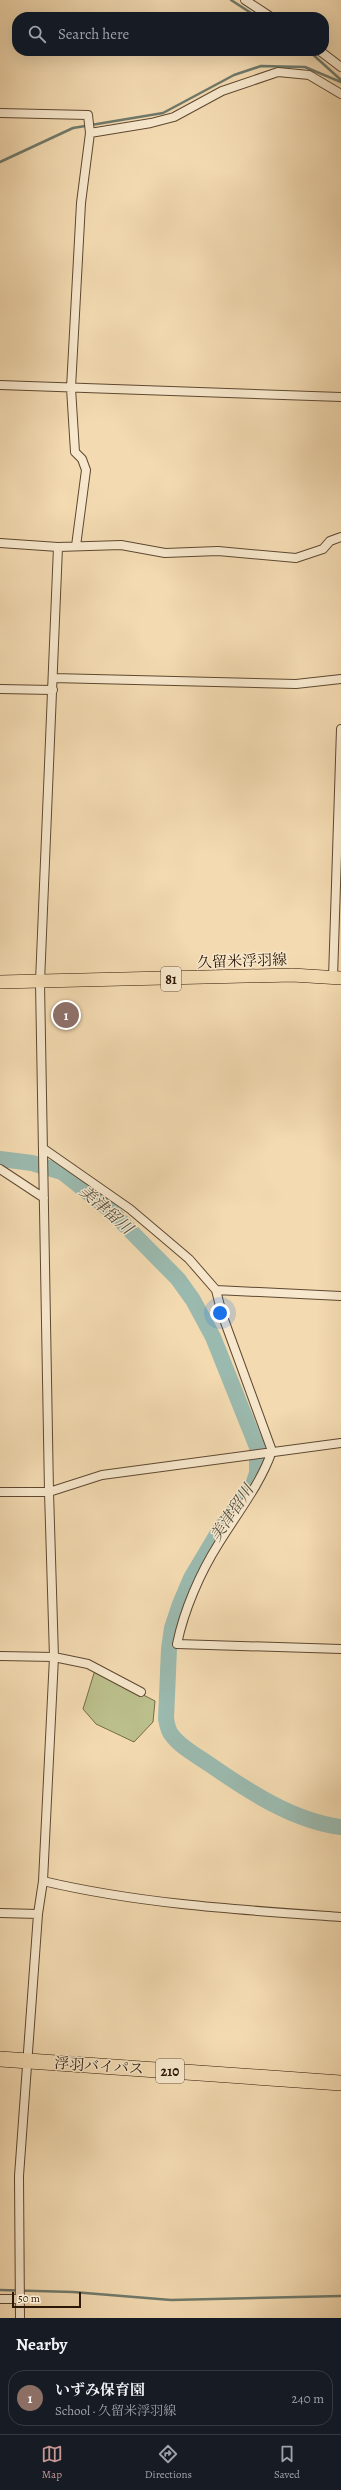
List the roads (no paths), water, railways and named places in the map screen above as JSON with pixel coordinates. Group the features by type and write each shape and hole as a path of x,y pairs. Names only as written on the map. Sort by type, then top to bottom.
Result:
{"highway":[{"name":"浮羽バイパス","path":"0,2059 341,2083"}],"main road":[{"name":"久留米浮羽線","path":"0,982 292,975 337,978"}],"street":[{"path":"245,0 263,12"},
{"path":"327,56 341,67"},
{"path":"90,132 144,124 174,117 222,91 278,72 309,75 341,94"},
{"path":"0,113 88,115 90,132 81,203 71,388 75,452 82,459 86,470 76,546"},
{"path":"0,385 341,397"},
{"path":"0,543 58,547 122,545 165,553 218,551 296,558 323,549 330,541 341,537"},
{"path":"20,2316 19,2176 38,1914 43,1881 54,1657 49,1492 40,982 58,547"},
{"path":"53,678 296,684 341,679"},
{"path":"0,689 53,690"},
{"path":"337,978 341,730"},
{"path":"44,1149 141,1218 189,1259 216,1290 222,1314 270,1451 264,1474 218,1544 196,1589 182,1619 178,1644 341,1649"},
{"path":"0,1169 44,1198"},
{"path":"216,1290 341,1296"},
{"path":"0,1492 49,1492 102,1475 270,1451 341,1443"},
{"path":"0,1656 54,1657 88,1664 141,1692"},
{"path":"43,1881 92,1893 236,1909 341,1917"},
{"path":"0,1913 38,1914"},
{"path":"0,2298 20,2299"}],"waterway":[{"path":"231,0 249,12"},
{"path":"315,56 341,80"},
{"path":"0,162 73,128 163,113 234,75 261,66 305,67 341,82"},
{"name":"美津留川","path":"0,1159 32,1163 62,1172 110,1210 178,1279 193,1300 213,1337 257,1447 257,1473 253,1485 219,1531 191,1578 172,1628 169,1649 166,1719 170,1732 175,1739 188,1750 255,1794 288,1812 323,1824 341,1827"},
{"path":"0,2290 73,2292 171,2300 341,2296"}],"place":[{"name":"いずみ保育園","path":"66,1015"}]}
